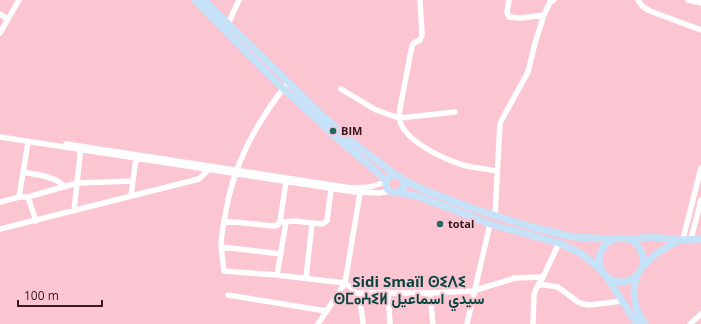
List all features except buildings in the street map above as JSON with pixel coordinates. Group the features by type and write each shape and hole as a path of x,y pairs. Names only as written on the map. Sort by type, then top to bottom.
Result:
{"main road":[{"path":"195,0 285,85 338,130 396,175 422,189 495,216 566,236 615,239 653,237 681,240 701,239"},
{"path":"204,0 338,139 378,172 386,182"},
{"path":"396,175 388,177 386,187 389,191 420,197 490,224 559,243 582,254 601,270 637,324"},
{"path":"397,192 403,187 402,179"},
{"path":"601,270 599,262 600,254 604,246 615,239"},
{"path":"628,239 640,250 643,259 642,267"},
{"path":"645,324 638,313 634,296 634,285 637,275 642,267 656,253 681,240"},
{"path":"606,277 614,281 622,282 631,280 637,275"}],"street":[{"path":"0,33 19,0"},
{"path":"228,24 239,0"},
{"path":"420,0 422,38 412,46 401,102 399,118 402,125 410,137 435,154 464,165 497,171"},
{"path":"509,0 507,12 509,17 521,18 544,15"},
{"path":"495,216 500,123 528,72 544,15 550,2 554,0"},
{"path":"638,0 643,7 650,11 701,30"},
{"path":"643,7 644,0"},
{"path":"688,0 701,3"},
{"path":"0,14 8,19"},
{"path":"285,85 251,136 235,172 224,221 222,247 224,271 278,275 345,283 356,293 360,300 363,324"},
{"path":"341,89 376,110 399,118 455,112"},
{"path":"0,134 208,170 235,172 332,189 360,193 380,193 389,191"},
{"path":"0,137 235,172 357,188 370,187 386,182"},
{"path":"19,197 28,142"},
{"path":"74,211 81,148"},
{"path":"131,196 136,158"},
{"path":"681,240 701,168"},
{"path":"0,229 192,182 199,179 208,170"},
{"path":"23,172 53,179 64,186"},
{"path":"2,200 28,197 77,183 133,181"},
{"path":"278,275 286,182"},
{"path":"224,221 273,226 283,222 322,224 327,221 332,189"},
{"path":"318,324 345,283 360,193"},
{"path":"28,197 36,221"},
{"path":"691,239 701,200"},
{"path":"306,278 312,223"},
{"path":"466,324 490,224"},
{"path":"533,324 534,295 544,277 559,243"},
{"path":"222,247 281,254"},
{"path":"356,293 473,291 515,278 544,277"},
{"path":"539,284 558,287 583,304 589,305 622,301"},
{"path":"388,292 390,324"},
{"path":"430,292 433,324"},
{"path":"228,295 326,311"},
{"path":"690,324 701,314"}],"place":[{"name":"BIM","path":"333,131"},
{"name":"total","path":"440,224"}],"district":[{"name":"Sidi Smaïl ⵙⵉⴷⵉ ⵙⵎⴰⵄⵉⵍ سيدي اسماعيل","path":"409,290"}]}
